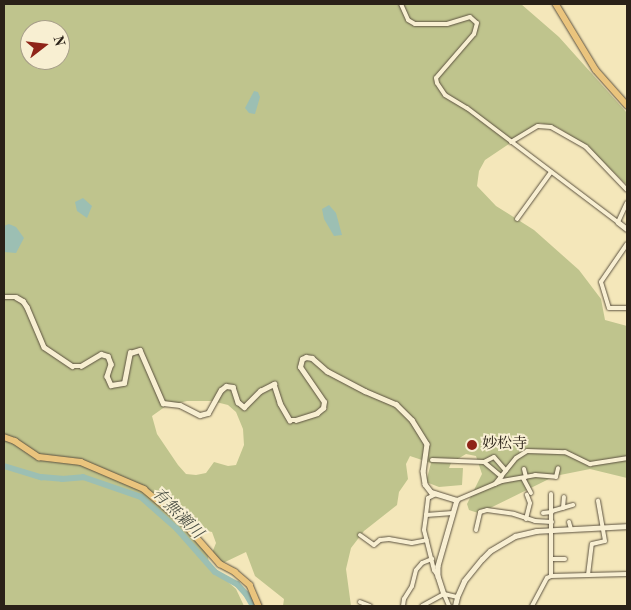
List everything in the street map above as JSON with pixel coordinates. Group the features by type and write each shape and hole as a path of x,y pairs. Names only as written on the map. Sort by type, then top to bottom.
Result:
{"main road":[{"path":"556,4 596,70 627,105"},
{"path":"4,437 15,441 39,457 81,462 144,489 183,522 220,564 235,572 250,585 259,606"}],"street":[{"path":"401,4 408,20 415,24 447,24 470,17 474,18 477,23 474,34 442,68 436,78 437,83 446,95 627,230"},
{"path":"511,142 538,126 551,127 586,147 627,190"},
{"path":"517,219 551,172"},
{"path":"618,222 627,203"},
{"path":"627,244 601,282 609,308 627,308"},
{"path":"4,297 16,297 23,301 28,307 44,347 72,366 81,366 101,354 108,356 111,364 107,376 111,385 115,386 124,383 130,353 140,350 163,403 180,405 200,415 208,413 221,390 226,386 233,387 238,402 244,407 260,392 274,384 277,387 280,403 290,420 296,420 317,413 324,406 323,398 300,366 302,359 312,358 327,371 365,391 389,400 412,420 427,444 423,471 425,484 431,492 456,500 495,484 524,477 556,477 558,468"},
{"path":"495,484 516,458 532,450 565,452 590,464 627,458"},
{"path":"432,460 484,462 494,457 506,471"},
{"path":"484,462 502,477"},
{"path":"524,469 530,503 526,519"},
{"path":"438,493 430,495 428,498 424,530 434,570 449,606"},
{"path":"532,606 551,576 551,494"},
{"path":"563,508 564,497"},
{"path":"438,576 438,566 456,500"},
{"path":"588,575 592,544 605,541 598,501"},
{"path":"543,513 573,505"},
{"path":"476,530 480,512 483,510 552,522"},
{"path":"426,515 453,513"},
{"path":"569,522 571,529"},
{"path":"455,606 464,581 490,551 520,534 552,530 627,526"},
{"path":"360,535 374,545 380,540 412,543 427,540"},
{"path":"403,606 404,599 412,586 416,570 422,562 432,559"},
{"path":"552,559 565,559"},
{"path":"551,576 627,574"},
{"path":"422,606 444,594 457,597"},
{"path":"360,602 370,606"}],"green space":[{"path":"4,4 521,4 559,37 627,113 627,185 587,147 557,127 540,123 485,160 479,171 477,186 496,206 534,230 579,270 601,299 605,320 627,326 627,478 590,469 555,476 480,513 469,510 467,504 482,474 476,456 466,454 451,463 449,468 463,468 462,485 439,487 426,482 431,463 410,456 406,464 408,479 399,492 397,505 364,531 351,548 346,569 351,606 283,606 284,599 255,576 246,552 223,563 212,553 216,543 212,532 193,528 155,495 136,485 198,542 208,556 209,565 236,589 244,606 4,606","holes":["187,401 212,401 228,405 236,412 243,429 244,445 236,465 228,466 214,462 206,473 186,474 157,434 152,416 166,406"]}],"water":[{"path":"254,91 258,92 260,97 255,114 249,113 245,108"},
{"path":"83,198 92,206 87,218 77,211 75,202"},
{"path":"329,205 336,213 342,235 334,236 324,219 322,209"},
{"path":"9,224 16,227 24,238 16,253 4,252 4,226"}],"waterway":[{"name":"有無瀬川","path":"4,466 41,477 62,479 83,477 141,497 177,529 215,572 237,584 253,606"}],"place":[{"name":"妙松寺","path":"472,445"}]}
